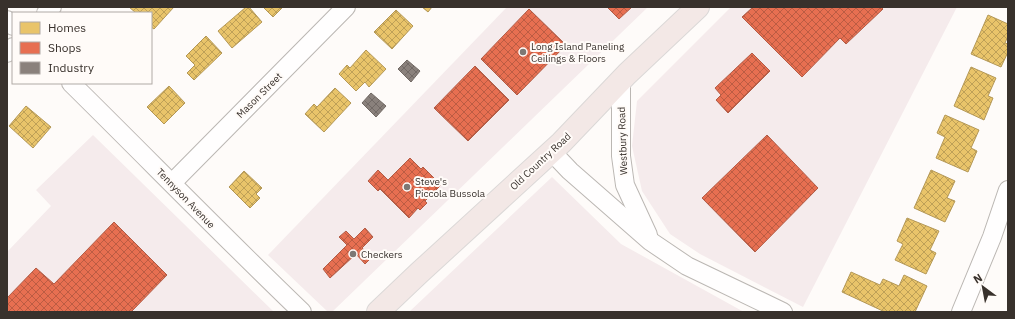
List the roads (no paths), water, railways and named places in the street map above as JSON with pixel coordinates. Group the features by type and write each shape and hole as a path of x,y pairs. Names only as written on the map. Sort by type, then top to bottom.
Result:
{"main road":[{"name":"Old Country Road","path":"378,312 418,272 551,151 698,7"}],"street":[{"name":"Mason Street","path":"172,183 346,7"},
{"name":"Westbury Road","path":"621,82 621,156 625,185 650,242"},
{"name":"Tennyson Avenue","path":"72,84 172,183 226,240 302,312"},
{"path":"551,151 570,171 650,242 686,266 783,312"},
{"path":"961,312 992,237 1008,190"}],"place":[{"name":"Long Island Paneling Ceilings & Floors","path":"523,52"},
{"name":"Steve's Piccola Bussola","path":"407,187"},
{"name":"Checkers","path":"353,254"}]}
